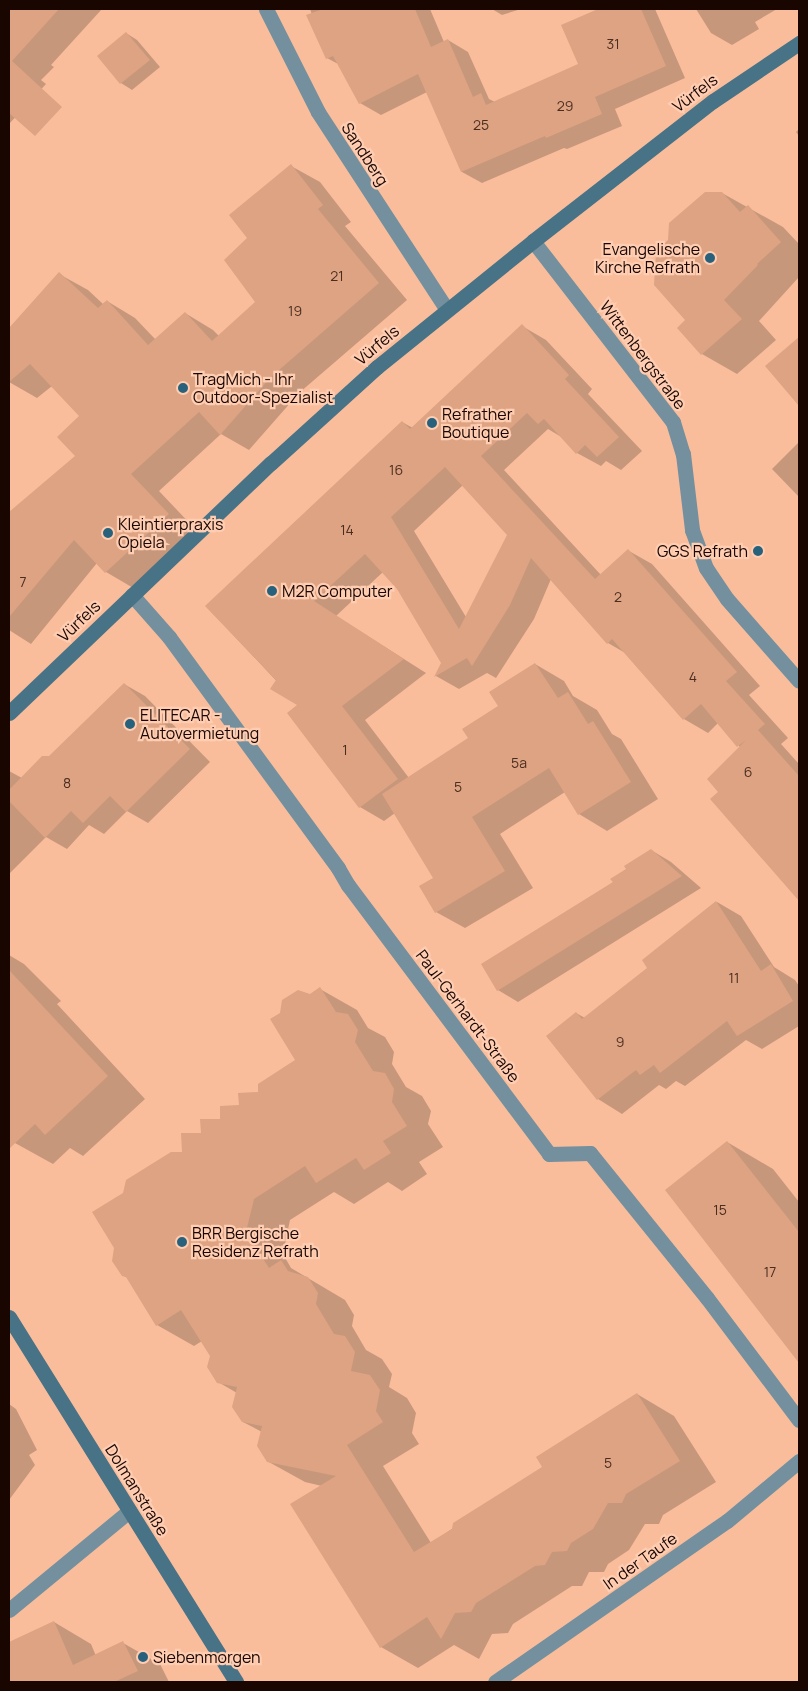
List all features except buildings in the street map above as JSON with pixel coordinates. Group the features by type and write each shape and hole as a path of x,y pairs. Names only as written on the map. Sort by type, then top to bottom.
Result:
{"street":[{"name":"Sandberg","path":"266,9 318,112 447,310"},
{"name":"Vürfels","path":"9,713 271,463 377,367 533,241 713,101 799,43"},
{"name":"Wittenbergstraße","path":"533,241 673,422 683,454 692,530 706,568 727,600 799,681"},
{"name":"Paul-Gerhardt-Straße","path":"132,595 169,637 338,868 348,885 549,1154 590,1153 707,1298 799,1420"},
{"name":"Dolmanstraße","path":"9,1317 236,1682"},
{"name":"In der Taufe","path":"495,1682 728,1521 799,1461"},
{"path":"9,1610 129,1510"}],"place":[{"name":"Evangelische Kirche Refrath","path":"710,258"},
{"name":"TragMich - Ihr Outdoor-Spezialist","path":"183,388"},
{"name":"Refrather Boutique","path":"432,423"},
{"name":"Kleintierpraxis Opiela","path":"108,533"},
{"name":"GGS Refrath","path":"758,551"},
{"name":"M2R Computer","path":"272,591"},
{"name":"ELITECAR - Autovermietung","path":"130,724"},
{"name":"BRR Bergische Residenz Refrath","path":"182,1242"},
{"name":"Siebenmorgen","path":"143,1657"}]}
